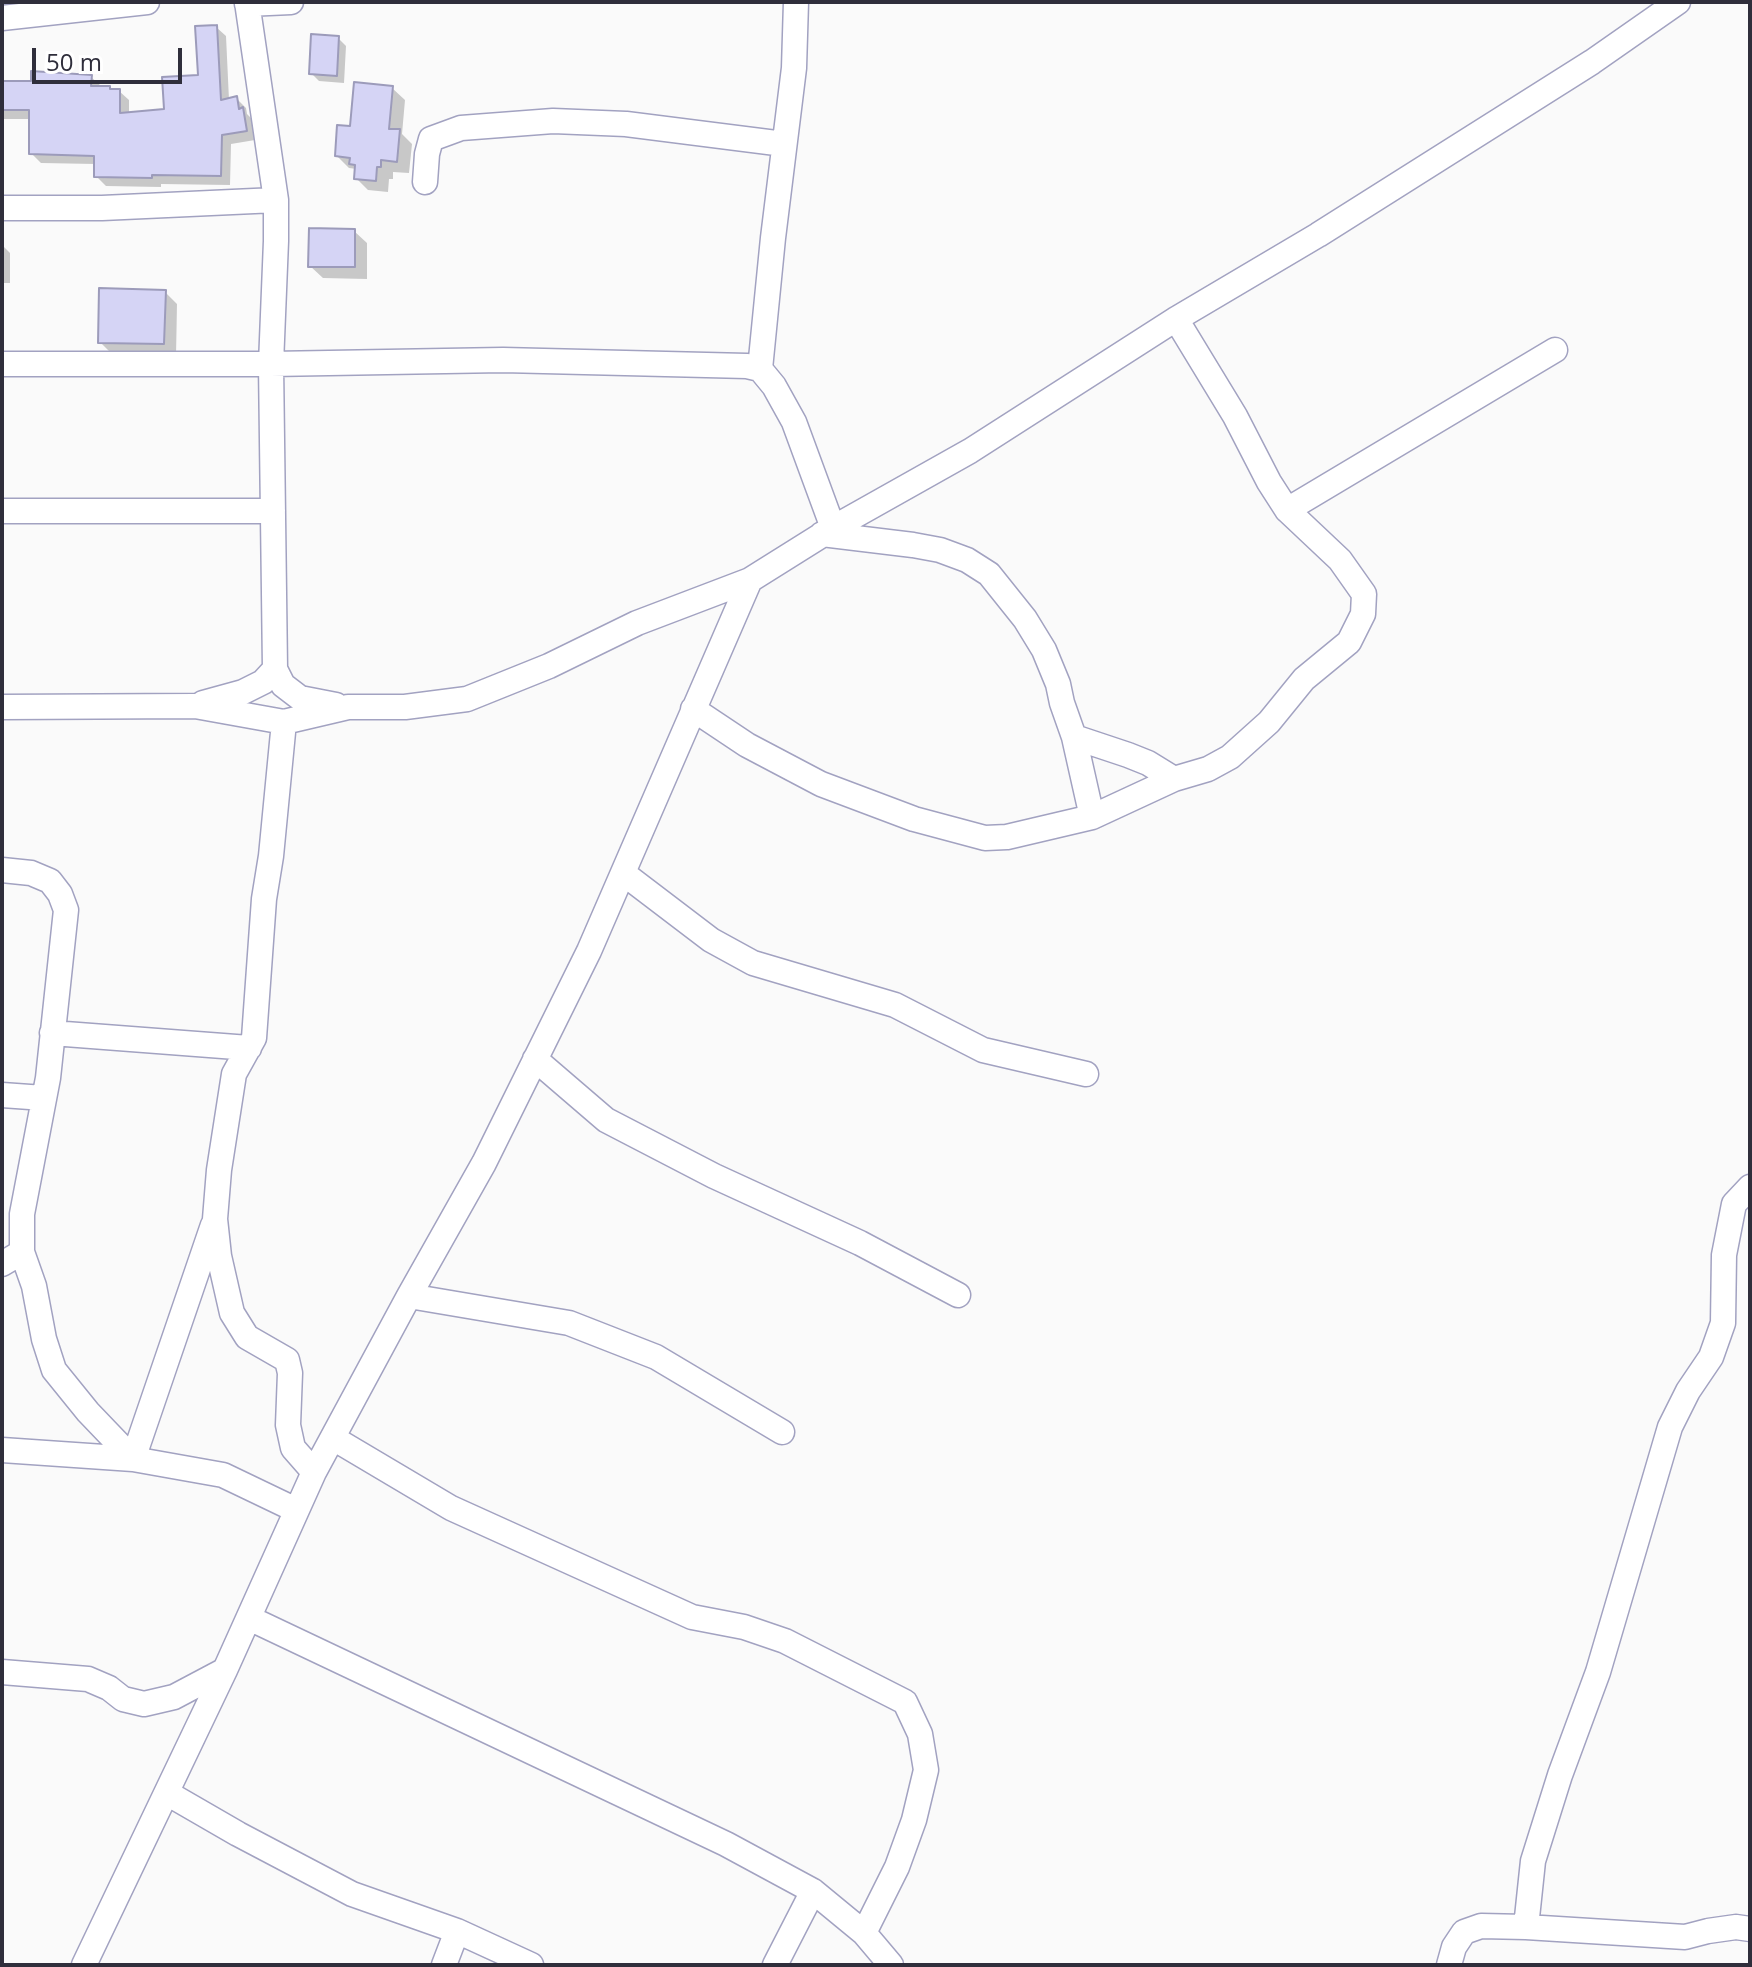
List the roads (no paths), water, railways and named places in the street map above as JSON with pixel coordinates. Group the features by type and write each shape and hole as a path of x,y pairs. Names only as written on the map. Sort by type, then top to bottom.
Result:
{"street":[{"path":"2,18 147,2"},
{"path":"291,2 247,3 276,200 271,364 275,669 283,685 300,698 348,707 405,707 467,699 549,666 637,623 750,580 828,531 970,451 1176,319 1318,235 1592,62 1678,2"},
{"path":"760,369 794,68 796,2"},
{"path":"425,182 431,139 461,128 553,121 626,124 784,144"},
{"path":"2,208 102,208 276,200"},
{"path":"693,709 747,745 821,784 914,819 985,838 1007,837 1092,817 1230,757 1269,722 1304,679 1349,642 1363,614 1364,594 1340,560 1287,510 1176,319"},
{"path":"1287,510 1555,350"},
{"path":"2,364 503,360 747,366 760,369 774,386 794,422 828,531"},
{"path":"2,511 273,511"},
{"path":"828,531 940,550 967,560 989,574 1025,619 1044,650 1074,737 1092,817"},
{"path":"84,1965 225,1670 314,1472 484,1163 589,951 750,580"},
{"path":"195,706 243,692 263,682 275,669"},
{"path":"2,707 195,706 284,722 348,707"},
{"path":"284,722 264,899 257,1017 254,1038 234,1074 219,1170 215,1219 219,1256 232,1313 247,1337 287,1360 290,1373 288,1425 293,1448 314,1472"},
{"path":"1074,737 1148,763 1174,779"},
{"path":"2,870 31,873 50,881 60,894 66,910 48,1078 12,1258 34,1286 44,1339 54,1370 88,1412 133,1459"},
{"path":"623,873 711,940 753,963 895,1005 983,1050 1086,1074"},
{"path":"52,1033 249,1048"},
{"path":"535,1059 606,1120 714,1176 860,1243 958,1295"},
{"path":"2,1095 44,1098"},
{"path":"1526,1927 1533,1861 1560,1775 1598,1672 1670,1427 1688,1391 1711,1357 1723,1323 1724,1255 1734,1204 1750,1187"},
{"path":"133,1459 215,1219"},
{"path":"409,1296 569,1323 656,1357 782,1432"},
{"path":"333,1438 451,1508 692,1617 744,1627 785,1641 905,1702 920,1734 926,1770 914,1820 897,1867 864,1933"},
{"path":"2,1450 133,1459 223,1475 296,1510"},
{"path":"249,1618 726,1844 813,1891 864,1933 891,1965"},
{"path":"2,1672 88,1679 109,1688 123,1699 144,1704 174,1697 225,1670"},
{"path":"167,1793 352,1894 457,1931 531,1965"},
{"path":"775,1965 813,1891"},
{"path":"1449,1965 1454,1947 1464,1932 1481,1926 1685,1937 1736,1927 1750,1929"},
{"path":"444,1965 457,1931"}]}
